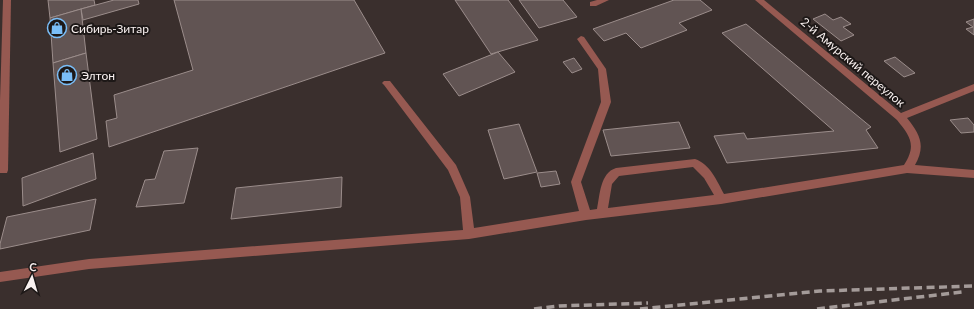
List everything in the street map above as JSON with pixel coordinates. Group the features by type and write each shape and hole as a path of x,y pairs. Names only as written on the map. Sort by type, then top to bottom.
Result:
{"street":[{"path":"3,170 7,0"},
{"path":"593,4 606,0"},
{"name":"2-й Амурский переулок","path":"760,0 900,117 910,129 917,143 915,157 907,169"},
{"path":"581,39 602,69 606,102 576,182 586,215"},
{"path":"387,83 452,168 465,197 470,234"},
{"path":"900,117 974,86"},
{"path":"602,213 607,183 616,172 695,163 708,175 721,199"},
{"path":"0,278 89,264 470,234 586,215 721,199 907,169 974,174"}],"building":[{"path":"48,0 94,0 95,5 50,18"},
{"path":"114,0 138,0 139,4 83,20 81,9"},
{"path":"174,0 354,0 385,53 109,147 106,121 117,118 114,95 193,70"},
{"path":"455,0 508,0 538,40 491,54"},
{"path":"519,0 563,0 577,17 539,28"},
{"path":"674,0 700,0 712,10 679,23 687,30 641,48 626,33 604,41 593,29"},
{"path":"81,9 86,53 53,63 50,18"},
{"path":"825,14 833,20 841,17 851,24 843,27 854,35 841,41 813,19"},
{"path":"974,19 974,35 966,29 973,27 966,22"},
{"path":"746,24 871,127 866,130 878,148 727,163 714,136 744,133 747,139 834,131 722,33"},
{"path":"498,52 515,72 459,96 443,74"},
{"path":"86,53 97,139 60,152 53,63"},
{"path":"895,57 915,73 904,77 884,61"},
{"path":"574,58 582,69 572,73 563,62"},
{"path":"968,118 974,125 974,132 961,133 950,120"},
{"path":"679,122 690,148 611,156 603,130"},
{"path":"519,124 537,172 504,179 488,130"},
{"path":"198,148 184,203 136,207 145,180 155,179 164,151"},
{"path":"93,153 96,179 23,206 22,178"},
{"path":"556,171 560,184 541,187 537,173"},
{"path":"342,177 341,207 231,219 236,188"},
{"path":"96,199 90,230 0,249 7,217"}],"railway":[{"path":"640,309 820,291 974,286"},
{"path":"817,309 962,292"},
{"path":"534,309 559,306 648,303"}],"place":[{"name":"Сибирь-Зитар","path":"57,28"},
{"name":"Элтон","path":"67,75"}]}
